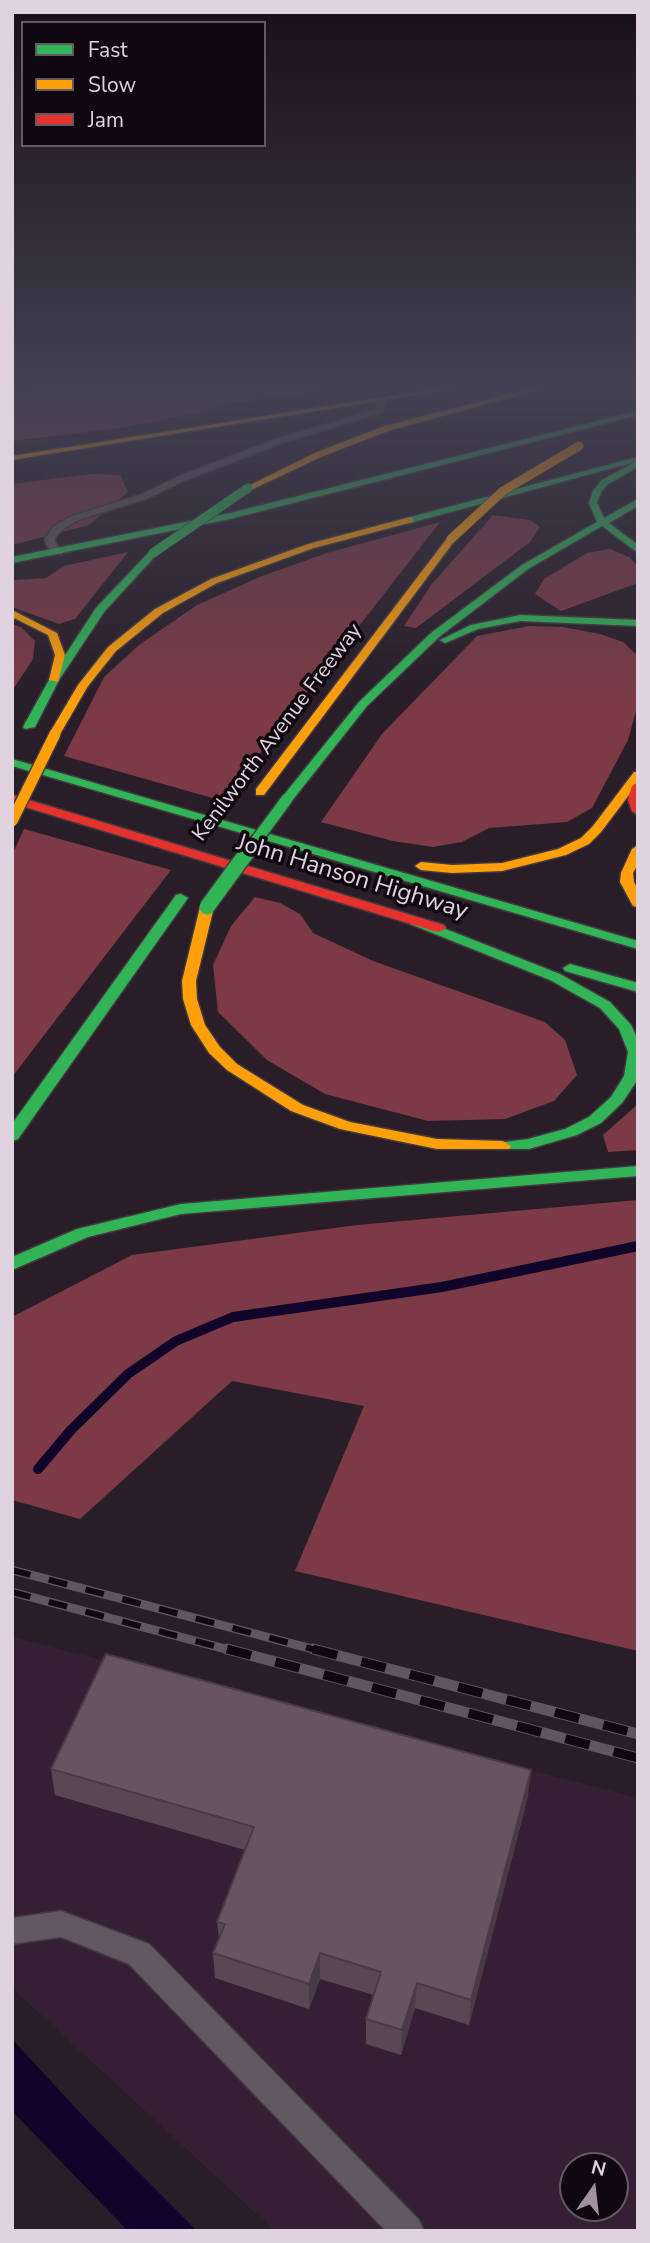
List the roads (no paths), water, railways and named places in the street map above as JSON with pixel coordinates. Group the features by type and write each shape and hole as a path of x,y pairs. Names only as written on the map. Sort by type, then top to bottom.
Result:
{"main road":[{"path":"19,748 54,680 104,604 153,553 206,513 240,493"},
{"path":"12,560 322,493"},
{"name":"Kenilworth Avenue Freeway","path":"12,1136 59,1072 115,987 452,539 501,493"},
{"path":"12,821 55,734 83,685 112,649 159,611 214,581 311,546 519,493"},
{"path":"596,493 593,503 601,521 634,546"},
{"path":"182,939 350,719 406,661 486,594 601,521 638,502"},
{"path":"12,613 39,624 55,638 60,655 54,680"},
{"path":"406,661 482,624 520,618 638,623"},
{"path":"561,618 606,625 638,636"},
{"name":"John Hanson Highway","path":"19,748 252,831 638,945"},
{"path":"585,841 638,775"},
{"path":"252,831 388,860 452,869 517,865 547,858 633,821 638,786"},
{"name":"John Hanson Highway","path":"12,799 638,988"},
{"path":"12,805 104,826"},
{"path":"638,849 627,873 627,882 638,903"},
{"path":"207,906 190,968 188,990 194,1017 207,1042 223,1059 255,1084 297,1108 346,1126 381,1135 418,1142 487,1147 529,1144 571,1132 594,1120 617,1100 632,1076 635,1052 626,1028 605,1005 555,977 415,921"},
{"path":"59,1072 122,1011"},
{"path":"12,1264 82,1233 181,1209 638,1171"}],"lane":[{"path":"58,552 51,545 50,538 58,528 75,519 152,493"},
{"path":"12,1931 61,1924 139,1954 408,2231"}],"waterway":[{"path":"38,1469 71,1430 128,1374 176,1341 233,1317 442,1287 638,1246"}],"railway":[{"path":"12,1570 320,1651"},
{"path":"12,1592 233,1651"},
{"path":"227,1649 638,1758"},
{"path":"313,1649 638,1734"}]}
